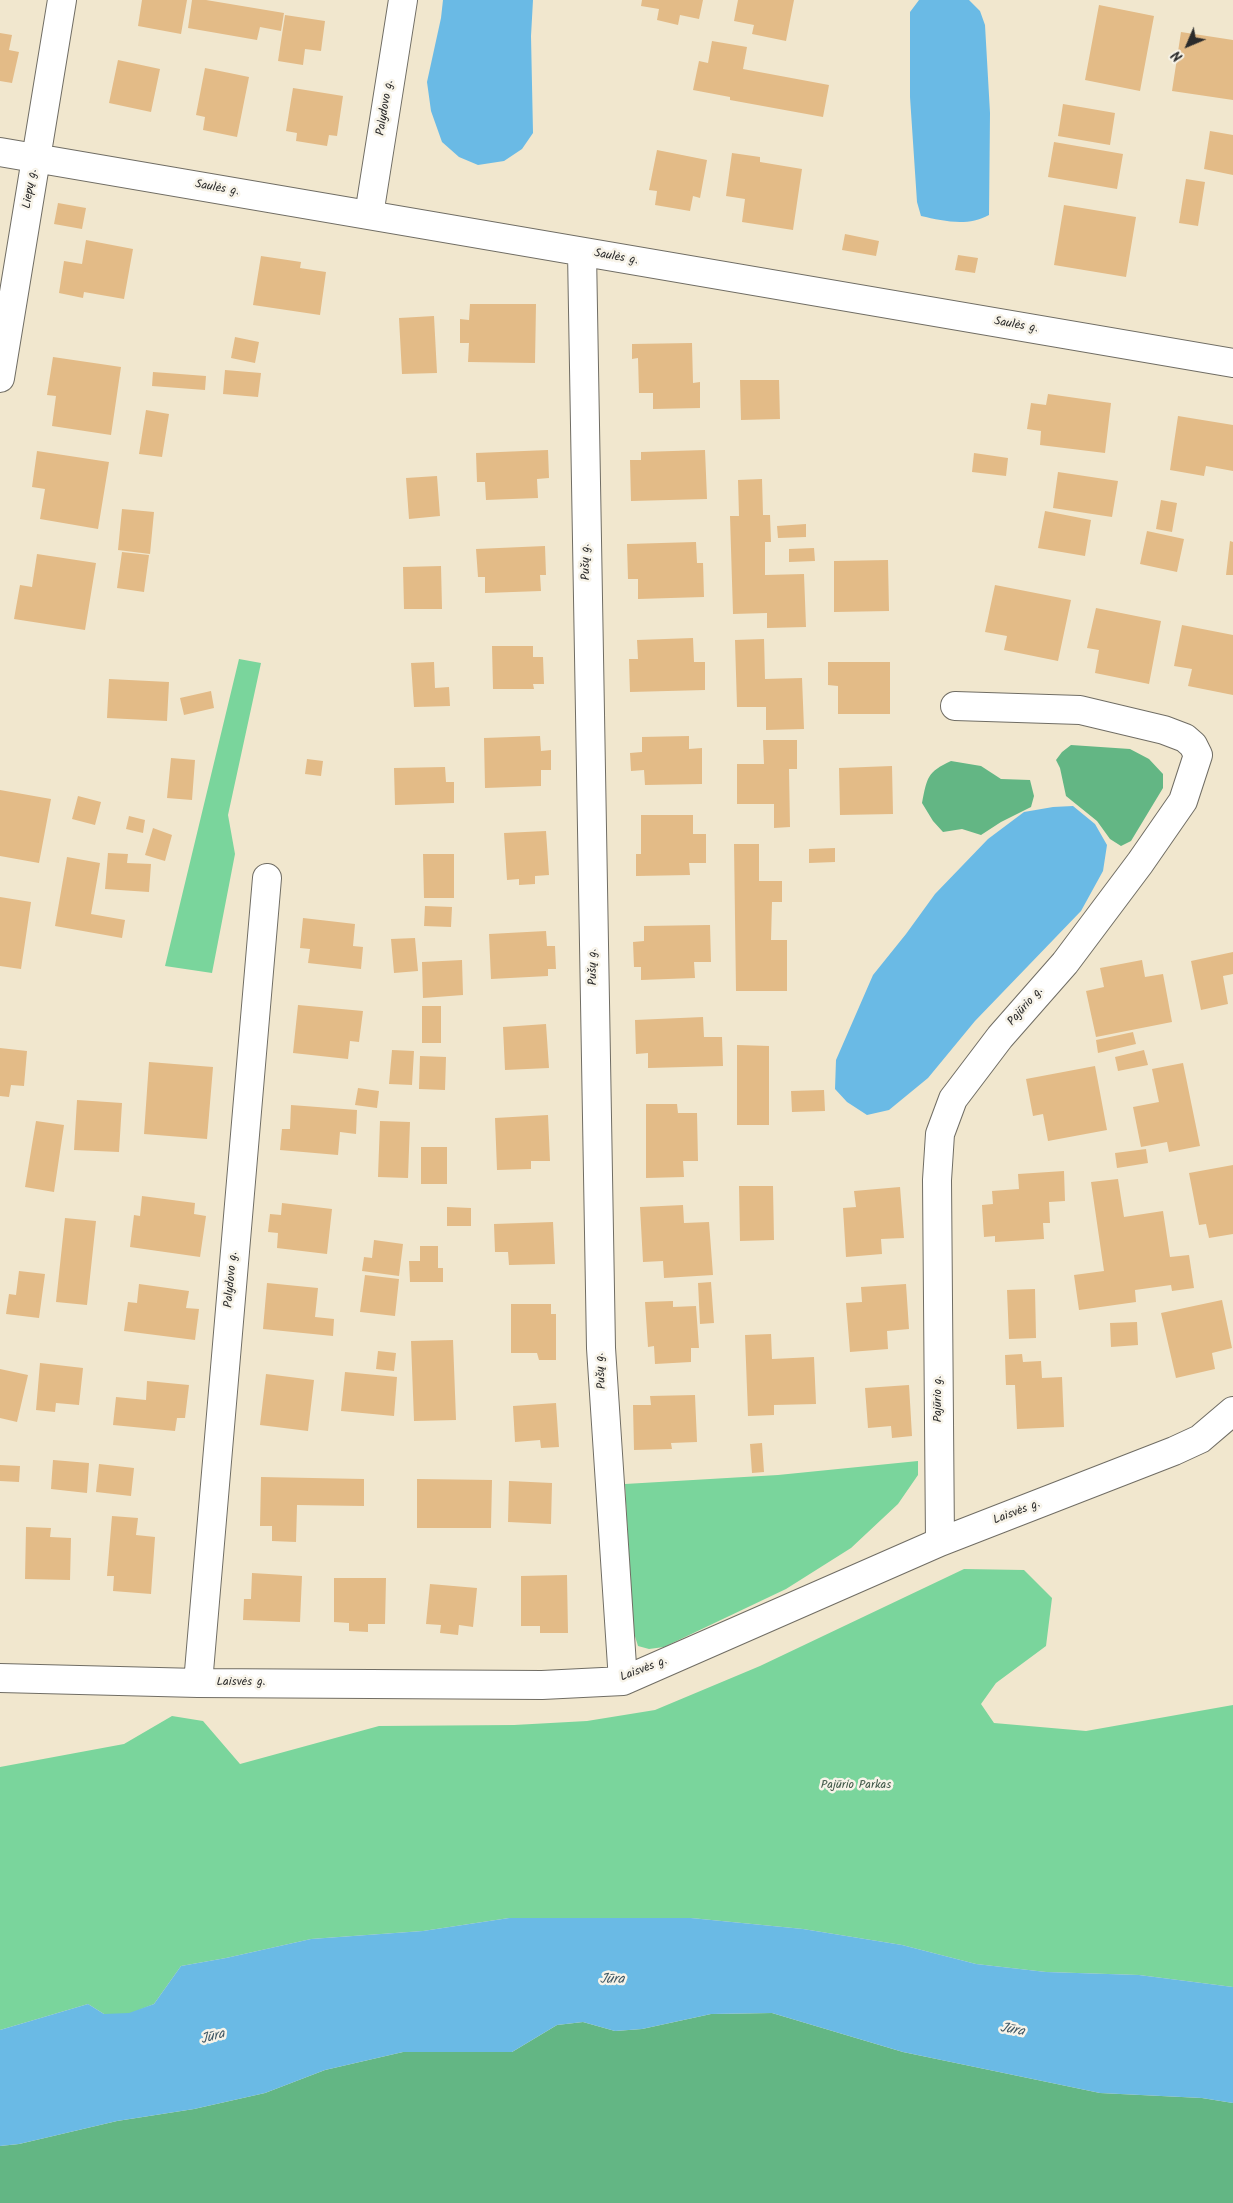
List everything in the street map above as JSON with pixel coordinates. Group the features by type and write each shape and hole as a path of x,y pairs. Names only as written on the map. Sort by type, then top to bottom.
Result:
{"street":[{"name":"Liepų g.","path":"0,378 62,0"},
{"name":"Palydovo g.","path":"369,215 403,0"},
{"name":"Saulės g.","path":"0,152 1233,362"},
{"name":"Pušų g.","path":"582,252 601,1348 623,1681"},
{"name":"Pajūrio g.","path":"940,1542 937,1180 940,1134 953,1099 1000,1037 1065,963 1140,863 1183,801 1198,756 1193,745 1185,738 1164,730 1080,710 955,706"},
{"name":"Palydovo g.","path":"198,1683 266,878"},
{"name":"Laisvės g.","path":"0,1678 198,1683 542,1685 623,1681 940,1542 1174,1451 1200,1439 1233,1411"}],"green space":[{"path":"239,659 261,663 228,815 235,854 212,973 165,966"},
{"path":"1071,745 1130,749 1149,759 1163,774 1163,788 1131,841 1121,846 1110,839 1097,821 1066,796 1060,768 1056,760"},
{"path":"951,761 981,766 1001,779 1030,780 1034,796 1031,807 1001,822 981,835 962,829 943,832 933,821 922,803 929,777 937,769"},
{"path":"918,1461 918,1475 898,1504 851,1548 786,1589 664,1647 649,1649 638,1646 633,1630 625,1484 778,1475"},
{"name":"Pajūrio Parkas","path":"964,1569 1024,1570 1052,1598 1046,1646 996,1683 981,1704 994,1723 1086,1731 1233,1705 1233,1987 1139,1975 1046,1972 976,1964 902,1945 803,1929 691,1918 509,1918 423,1931 311,1939 181,1966 154,2004 129,2014 104,2014 88,2004 0,2030 0,1767 124,1744 172,1716 203,1721 240,1764 379,1726 514,1725 587,1721 655,1710 760,1666"},
{"path":"772,2013 903,2052 1100,2093 1202,2098 1233,2103 1233,2203 0,2203 0,2146 19,2144 117,2121 194,2109 265,2093 325,2070 403,2052 512,2052 557,2025 583,2022 615,2031 642,2029 711,2014"}],"water":[{"path":"443,0 533,0 531,36 533,133 522,149 504,161 478,165 459,157 442,142 431,111 427,82"},
{"path":"919,0 969,0 980,11 985,25 990,113 989,215 981,219 955,222 921,216 917,202 910,97 910,12"},
{"path":"1073,806 1095,824 1107,845 1103,871 1081,911 975,1021 928,1078 889,1110 867,1115 847,1102 835,1089 836,1060 873,975 935,894 988,839 1024,812"},
{"name":"Jūra","path":"509,1918 691,1918 803,1929 902,1945 976,1964 1046,1972 1139,1975 1233,1987 1233,2103 1202,2098 1100,2093 903,2052 772,2013 711,2014 642,2029 615,2031 583,2022 557,2025 512,2052 403,2052 325,2070 265,2093 194,2109 117,2121 19,2144 0,2146 0,2030 88,2004 104,2014 129,2013 154,2004 181,1966 311,1939 423,1931"}],"building":[{"path":"142,0 187,0 181,34 138,26"},
{"path":"192,0 206,0 284,13 281,31 260,27 257,40 188,28"},
{"path":"642,0 703,0 699,19 680,15 678,25 657,20 659,9 641,6"},
{"path":"738,0 794,0 786,41 752,34 754,25 734,21"},
{"path":"1099,5 1154,16 1140,91 1085,80"},
{"path":"285,15 325,21 321,51 305,49 303,65 278,61"},
{"path":"1181,32 1233,40 1233,100 1172,91"},
{"path":"0,33 12,35 9,50 19,52 12,83 0,81"},
{"path":"712,41 747,47 743,69 829,85 823,117 730,100 730,97 693,90 699,61 708,63"},
{"path":"118,60 160,69 151,112 109,103"},
{"path":"205,68 249,77 237,137 203,130 205,117 196,115"},
{"path":"293,88 343,96 337,136 329,135 327,146 296,141 297,133 286,131"},
{"path":"1063,104 1115,113 1110,145 1058,136"},
{"path":"1210,131 1233,135 1233,175 1204,169"},
{"path":"1054,142 1123,154 1117,189 1048,177"},
{"path":"657,150 707,160 700,198 693,196 690,211 655,205 657,191 649,190"},
{"path":"732,153 760,157 760,162 802,169 793,230 742,222 745,199 726,196"},
{"path":"1186,179 1205,182 1198,226 1179,223"},
{"path":"58,203 86,208 82,229 54,224"},
{"path":"1064,205 1136,217 1126,277 1054,265"},
{"path":"845,234 879,241 876,256 842,250"},
{"path":"86,240 133,249 124,299 84,292 83,298 59,293 64,261 82,264"},
{"path":"958,255 978,258 975,273 955,270"},
{"path":"261,256 301,262 300,268 326,272 320,315 253,305"},
{"path":"470,304 536,304 535,363 468,362 469,343 460,343 460,319 469,320"},
{"path":"434,316 437,373 402,374 399,318"},
{"path":"235,337 259,342 255,363 231,358"},
{"path":"692,343 693,383 700,382 700,408 653,409 653,393 639,393 638,358 632,359 632,344"},
{"path":"53,357 121,367 111,435 52,426 56,396 47,395"},
{"path":"225,370 261,373 258,397 223,394"},
{"path":"153,372 206,376 205,390 152,386"},
{"path":"740,380 779,380 780,419 741,420"},
{"path":"1048,394 1111,403 1105,453 1040,445 1041,431 1027,429 1031,403 1046,405"},
{"path":"146,410 169,414 162,457 139,454"},
{"path":"1178,416 1233,425 1233,471 1206,466 1204,476 1170,470"},
{"path":"548,450 549,478 537,479 538,498 486,500 485,482 477,482 476,453"},
{"path":"705,450 707,499 631,501 630,460 641,460 641,452"},
{"path":"37,451 109,462 98,529 40,519 45,489 32,487"},
{"path":"974,453 1008,458 1006,476 972,472"},
{"path":"1058,472 1118,481 1112,517 1053,508"},
{"path":"437,476 440,516 409,519 406,478"},
{"path":"762,479 763,515 770,515 771,542 765,542 765,575 804,574 806,627 767,628 767,613 733,614 730,516 739,516 738,480"},
{"path":"1161,500 1177,503 1172,532 1156,529"},
{"path":"122,509 154,512 150,554 118,550"},
{"path":"1045,511 1091,520 1085,556 1038,548"},
{"path":"806,524 806,537 778,538 777,526"},
{"path":"1147,531 1184,539 1177,572 1140,564"},
{"path":"1230,541 1233,542 1233,575 1226,575"},
{"path":"696,542 697,563 703,563 704,597 638,599 638,579 628,579 627,544"},
{"path":"545,546 546,575 540,575 541,591 485,593 485,577 478,577 476,549"},
{"path":"814,548 815,561 789,562 789,549"},
{"path":"122,552 149,555 144,592 117,588"},
{"path":"37,554 96,563 85,630 14,619 20,585 32,587"},
{"path":"888,560 889,611 834,612 834,561"},
{"path":"441,566 442,609 404,609 403,567"},
{"path":"995,585 1071,600 1058,661 1004,650 1007,636 985,632"},
{"path":"1096,608 1161,621 1149,684 1095,673 1099,650 1087,648"},
{"path":"1182,625 1233,635 1233,695 1188,686 1192,669 1174,666"},
{"path":"693,638 694,662 705,662 705,690 630,692 629,659 638,659 637,640"},
{"path":"764,639 765,679 802,678 804,729 766,730 766,707 737,707 735,640"},
{"path":"492,646 533,646 533,657 543,657 544,684 533,684 534,689 493,689"},
{"path":"434,662 435,688 449,687 450,706 414,707 411,663"},
{"path":"828,662 890,662 890,714 838,714 838,686 828,685"},
{"path":"109,679 169,682 167,721 107,718"},
{"path":"211,691 214,708 184,715 180,698"},
{"path":"540,736 541,751 551,750 551,770 541,770 541,786 485,788 484,738"},
{"path":"689,736 689,749 702,748 702,784 645,785 644,770 631,771 630,753 642,752 642,737"},
{"path":"763,740 797,740 797,769 789,769 790,827 774,828 774,804 737,804 737,764 764,764"},
{"path":"171,758 195,760 192,800 167,798"},
{"path":"307,759 323,761 321,776 305,774"},
{"path":"892,766 893,814 840,815 839,768"},
{"path":"445,767 446,782 454,782 454,803 395,805 394,768"},
{"path":"0,790 51,799 39,863 0,856"},
{"path":"78,796 101,802 95,825 72,819"},
{"path":"641,815 693,815 693,834 706,834 706,863 689,863 690,875 636,876 636,854 641,854"},
{"path":"129,816 145,820 143,833 126,829"},
{"path":"153,828 172,835 165,861 145,855"},
{"path":"546,831 549,875 535,876 535,884 519,885 519,879 507,880 504,833"},
{"path":"734,844 759,844 759,881 782,881 782,902 772,902 771,940 787,940 787,991 736,991"},
{"path":"835,848 835,862 809,863 809,849"},
{"path":"108,853 128,854 127,863 151,864 149,892 105,889"},
{"path":"423,854 454,854 454,898 424,898"},
{"path":"67,857 100,863 91,914 125,920 122,938 55,926"},
{"path":"0,897 31,902 21,969 0,966"},
{"path":"425,906 452,907 451,927 424,926"},
{"path":"303,918 355,924 353,946 363,947 361,969 308,963 310,949 300,948"},
{"path":"710,925 711,962 694,962 695,978 641,980 641,967 634,967 633,942 644,941 644,926"},
{"path":"546,931 547,946 555,946 556,969 548,969 548,976 491,979 489,934"},
{"path":"415,938 418,971 394,973 391,939"},
{"path":"1233,952 1233,974 1223,976 1228,1004 1201,1010 1191,961"},
{"path":"462,960 463,995 423,998 422,962"},
{"path":"1142,960 1145,977 1163,974 1172,1022 1096,1037 1086,991 1104,987 1100,968"},
{"path":"298,1005 363,1011 359,1042 350,1041 348,1059 293,1053"},
{"path":"422,1006 441,1006 441,1043 422,1043"},
{"path":"703,1017 704,1037 722,1037 723,1066 648,1068 648,1053 636,1054 635,1020"},
{"path":"546,1024 549,1068 505,1070 503,1027"},
{"path":"1133,1032 1136,1044 1098,1053 1096,1040"},
{"path":"737,1045 769,1046 769,1125 737,1125"},
{"path":"0,1048 27,1051 24,1086 11,1085 9,1097 0,1096"},
{"path":"392,1050 414,1051 412,1085 389,1084"},
{"path":"1144,1050 1148,1065 1118,1071 1115,1057"},
{"path":"420,1056 446,1057 445,1090 419,1089"},
{"path":"149,1062 213,1067 207,1139 144,1134"},
{"path":"1183,1063 1200,1146 1169,1152 1167,1142 1141,1147 1133,1107 1159,1102 1152,1069"},
{"path":"1095,1066 1107,1130 1048,1141 1043,1114 1033,1116 1026,1079"},
{"path":"358,1088 379,1091 377,1108 355,1105"},
{"path":"824,1090 825,1111 792,1112 791,1091"},
{"path":"77,1100 122,1103 119,1152 74,1150"},
{"path":"646,1104 677,1104 678,1113 697,1113 698,1161 683,1161 684,1177 646,1178"},
{"path":"291,1105 357,1110 356,1134 340,1132 338,1155 280,1150 282,1129 290,1129"},
{"path":"548,1115 550,1161 531,1161 531,1169 497,1170 495,1118"},
{"path":"36,1121 64,1125 54,1192 25,1187"},
{"path":"380,1121 410,1122 408,1178 378,1177"},
{"path":"421,1147 447,1147 447,1184 421,1184"},
{"path":"1146,1149 1148,1163 1117,1168 1115,1153"},
{"path":"1233,1165 1233,1234 1209,1238 1206,1224 1199,1225 1189,1173"},
{"path":"1064,1171 1065,1201 1049,1202 1050,1223 1043,1223 1044,1239 995,1242 995,1236 984,1237 982,1205 993,1204 992,1191 1019,1189 1018,1174"},
{"path":"1118,1179 1124,1217 1163,1211 1170,1257 1189,1255 1194,1288 1172,1291 1171,1285 1135,1290 1136,1302 1079,1310 1074,1275 1104,1271 1091,1182"},
{"path":"739,1186 773,1186 774,1240 740,1241"},
{"path":"900,1187 904,1238 881,1239 882,1254 846,1257 843,1208 856,1207 854,1191"},
{"path":"142,1196 195,1203 194,1214 206,1216 200,1257 130,1247 134,1215 140,1216"},
{"path":"282,1203 332,1209 327,1254 277,1248 278,1233 268,1232 270,1214 281,1215"},
{"path":"683,1205 684,1223 709,1222 713,1275 664,1278 663,1261 643,1262 640,1207"},
{"path":"447,1207 471,1208 471,1226 447,1226"},
{"path":"65,1218 96,1221 87,1305 56,1302"},
{"path":"553,1222 555,1264 509,1265 508,1252 495,1252 494,1224"},
{"path":"374,1240 403,1244 399,1276 362,1271 364,1257 372,1258"},
{"path":"420,1246 438,1246 438,1268 443,1268 443,1282 410,1282 409,1261 420,1261"},
{"path":"19,1271 45,1274 39,1318 6,1314 9,1294 16,1295"},
{"path":"365,1275 399,1279 395,1316 360,1312"},
{"path":"711,1282 714,1323 700,1324 698,1283"},
{"path":"267,1283 318,1288 315,1317 334,1319 333,1336 263,1329"},
{"path":"139,1284 189,1291 186,1308 199,1309 195,1340 124,1331 128,1302 137,1303"},
{"path":"906,1284 909,1329 887,1331 888,1349 850,1352 846,1303 862,1302 861,1287"},
{"path":"1035,1289 1036,1338 1009,1339 1007,1290"},
{"path":"1222,1300 1232,1348 1212,1353 1215,1369 1176,1378 1161,1313"},
{"path":"673,1301 673,1307 696,1306 699,1348 691,1348 691,1362 655,1364 654,1346 648,1347 645,1302"},
{"path":"511,1304 551,1304 551,1314 556,1314 556,1360 539,1360 537,1353 511,1353"},
{"path":"1137,1322 1138,1345 1111,1347 1110,1323"},
{"path":"771,1334 772,1359 814,1357 816,1404 774,1405 774,1415 748,1416 745,1335"},
{"path":"453,1340 456,1420 414,1421 411,1341"},
{"path":"378,1351 396,1353 394,1371 376,1369"},
{"path":"1022,1354 1023,1362 1041,1361 1042,1378 1062,1377 1064,1427 1017,1429 1015,1385 1006,1385 1005,1355"},
{"path":"40,1363 83,1368 79,1405 56,1403 55,1412 36,1410"},
{"path":"0,1369 28,1375 17,1422 0,1418"},
{"path":"345,1372 397,1377 394,1416 341,1411"},
{"path":"266,1374 314,1380 308,1431 260,1425"},
{"path":"147,1381 189,1385 185,1418 177,1418 175,1431 113,1425 116,1397 146,1400"},
{"path":"909,1385 912,1436 892,1438 891,1426 868,1428 865,1388"},
{"path":"695,1395 697,1442 671,1443 672,1449 634,1450 633,1405 651,1405 650,1396"},
{"path":"556,1403 559,1447 541,1448 540,1440 515,1442 513,1406"},
{"path":"762,1443 764,1472 752,1473 750,1444"},
{"path":"53,1460 89,1463 87,1493 51,1489"},
{"path":"99,1464 134,1468 131,1496 96,1492"},
{"path":"0,1465 20,1466 19,1482 0,1481"},
{"path":"261,1477 364,1479 364,1506 297,1505 296,1542 272,1541 272,1526 260,1526"},
{"path":"417,1479 492,1480 491,1528 417,1528"},
{"path":"509,1481 552,1483 551,1524 508,1522"},
{"path":"112,1516 138,1518 136,1535 155,1537 151,1594 113,1591 114,1576 107,1576"},
{"path":"26,1527 51,1528 50,1537 71,1538 70,1580 25,1579"},
{"path":"252,1573 302,1576 300,1622 243,1620 244,1599 251,1599"},
{"path":"567,1575 568,1633 540,1633 540,1626 521,1626 521,1576"},
{"path":"334,1578 386,1578 385,1624 368,1624 368,1632 349,1631 349,1623 334,1622"},
{"path":"430,1584 477,1588 473,1627 459,1625 458,1635 440,1633 441,1625 426,1624"}]}
